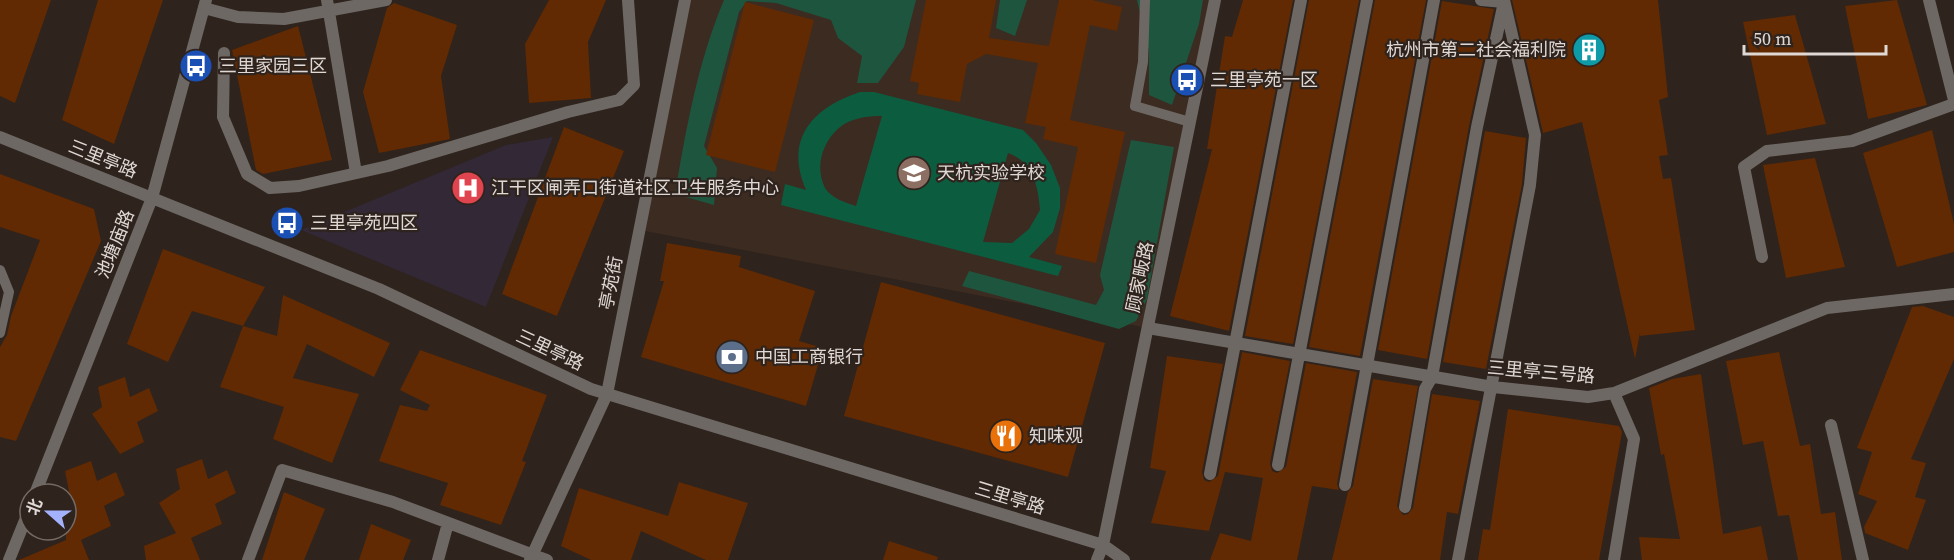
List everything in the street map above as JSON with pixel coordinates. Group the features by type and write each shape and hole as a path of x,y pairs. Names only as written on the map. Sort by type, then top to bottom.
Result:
{"street":[{"path":"205,4 238,17 284,19 327,5 386,0"},
{"path":"224,53 224,117 247,174 270,188 299,186 388,166 568,112 619,100 634,85 628,0"},
{"name":"亭苑街","path":"531,557 608,394 685,0"},
{"name":"顾家畈路","path":"1097,560 1103,545 1215,0"},
{"path":"1210,474 1233,343 1301,0"},
{"path":"1278,465 1367,0"},
{"path":"1345,485 1434,0"},
{"path":"1481,0 1504,1"},
{"path":"1762,257 1744,167 1767,151 1852,141 1954,102 1929,0"},
{"path":"1405,507 1425,389 1432,377 1477,128 1504,1"},
{"path":"1458,560 1530,185 1535,135 1504,1"},
{"name":"池塘庙路","path":"40,482 153,198 205,4"},
{"path":"327,5 356,173"},
{"name":"三里亭路","path":"0,137 379,289 591,389 1103,545 1124,560"},
{"name":"三里亭三号路","path":"1148,328 1493,387 1588,397 1614,393 1827,308 1954,294"},
{"path":"1614,393 1635,439 1614,560"},
{"path":"1831,424 1863,560"},
{"path":"248,560 282,470 393,502 531,557 547,560"},
{"path":"438,560 448,523"},
{"path":"9,560 18,538"}],"lane":[{"path":"1145,0 1143,62 1135,106 1190,122"},
{"path":"0,270 9,292 0,333"}],"shaded area":[{"name":"天杭实验学校","path":"685,0 1211,0 1148,328 640,230"},
{"name":"江干区闸弄口街道社区卫生服务中心","path":"553,137 486,307 301,230 506,145"}],"green space":[{"path":"724,0 916,0 904,47 878,83 857,83 862,56 838,38 831,20 776,3 747,1 739,12 704,146 717,168 714,205 675,194 688,120 700,71"},
{"path":"1000,0 1027,0 1015,36 996,28"},
{"path":"1137,0 1203,0 1199,24 1172,105 1149,95 1149,51"},
{"path":"860,92 874,92 1023,130 1036,143 1051,165 1060,188 1060,208 1053,232 1029,257 1062,266 1058,276 781,205 785,184 806,190 800,172 798,155 807,128 828,107","holes":["882,116 856,206 839,200 825,188 820,170 823,151 827,143 832,135 846,123 864,117","1008,153 1029,168 1036,183 1040,210 1029,229 1012,243 983,242"]},
{"path":"1131,140 1174,147 1147,299 1136,321 1119,329 962,286 969,271 1096,305 1104,290 1100,275"}],"building":[{"path":"0,0 51,0 15,103 0,96"},
{"path":"98,0 163,0 114,144 62,120"},
{"path":"549,0 606,0 588,42 591,98 529,103 525,44"},
{"path":"926,0 996,0 989,38 1049,46 1059,0 1092,0 1122,7 1117,31 1090,25 1070,120 1125,132 1096,263 1055,254 1078,147 1043,139 1046,127 1025,123 1038,63 986,54 967,64 960,102 917,94 919,83 910,81"},
{"path":"1243,0 1293,0 1229,331 1170,316 1212,149 1207,149 1225,36 1232,37"},
{"path":"1309,0 1359,0 1293,344 1245,336"},
{"path":"1375,0 1426,0 1360,356 1309,347"},
{"path":"1512,0 1658,0 1668,97 1659,100 1668,155 1659,156 1663,179 1671,178 1695,330 1640,336 1640,333 1635,359 1582,122 1543,133"},
{"path":"1897,0 1927,105 1868,119 1845,6"},
{"path":"1442,1 1494,9 1469,126 1427,359 1378,350"},
{"path":"745,2 814,20 775,172 706,155"},
{"path":"394,3 457,25 441,76 450,139 379,153 363,92 387,8"},
{"path":"1795,15 1826,124 1767,135 1743,22"},
{"path":"298,26 332,160 263,174 256,170 232,50"},
{"path":"564,127 624,151 557,316 502,294"},
{"path":"1932,130 1954,224 1954,252 1897,267 1863,153"},
{"path":"1485,131 1526,138 1522,184 1486,369 1443,362"},
{"path":"1815,158 1845,267 1786,278 1763,165"},
{"path":"0,174 94,209 101,241 16,441 0,437 0,347 7,335 11,316 40,240 0,227"},
{"path":"667,243 741,256 739,267 815,291 799,341 823,348 806,406 641,357 664,281 660,281"},
{"path":"163,249 265,287 243,326 192,311 168,362 127,344"},
{"path":"881,282 1105,343 1068,477 844,416"},
{"path":"283,295 390,343 374,377 307,344 293,378 359,394 332,463 273,439 284,407 220,387 243,326 277,336"},
{"path":"1923,306 1954,317 1954,359 1911,459 1926,463 1915,497 1926,500 1908,550 1865,533 1864,527 1877,501 1858,494 1872,452 1857,448 1912,307"},
{"path":"420,350 547,395 522,461 526,462 501,525 440,505 448,483 379,461 400,405 427,411 430,405 400,390"},
{"path":"1242,352 1290,361 1270,463 1272,471 1277,473 1286,467 1306,363 1357,372 1337,484 1339,490 1312,486 1297,560 1210,560 1220,533 1251,541 1263,478 1225,472 1209,531 1151,523 1166,471 1150,468 1167,356 1223,364 1202,472 1204,480 1209,482 1218,476"},
{"path":"1779,352 1800,446 1810,444 1821,514 1835,512 1842,560 1798,560 1789,515 1778,516 1763,441 1743,445 1726,361"},
{"path":"1701,374 1723,534 1761,526 1768,560 1642,560 1639,537 1680,539 1649,388 1672,379"},
{"path":"125,377 130,397 149,388 158,411 137,422 144,442 120,454 92,414 102,407 98,387"},
{"path":"1373,379 1418,386 1397,506 1403,515 1408,514 1413,508 1432,394 1480,401 1458,514 1447,512 1440,560 1332,560 1348,492 1353,486"},
{"path":"1508,409 1619,426 1622,432 1599,560 1478,560 1483,529 1490,530"},
{"path":"202,459 208,479 227,470 236,493 215,504 222,524 191,538 200,560 146,560 144,546 176,533 159,503 180,489 176,469"},
{"path":"91,461 97,481 116,472 125,495 104,506 111,526 81,540 89,560 19,560 61,542 78,542 78,482 67,482 65,471"},
{"path":"679,482 748,503 728,560 706,560 641,531 631,560 591,560 561,546 579,488 668,516"},
{"path":"284,492 325,509 304,560 262,560"},
{"path":"371,524 411,540 403,560 359,560"},
{"path":"889,541 938,557 937,560 883,560"}],"place":[{"name":"杭州市第二社会福利院","path":"1589,50"},
{"name":"三里家园三区","path":"196,66"},
{"name":"三里亭苑一区","path":"1187,80"},
{"name":"天杭实验学校","path":"914,173"},
{"name":"江干区闸弄口街道社区卫生服务中心","path":"468,188"},
{"name":"三里亭苑四区","path":"287,223"},
{"name":"中国工商银行","path":"732,357"},
{"name":"知味观","path":"1006,436"}]}
